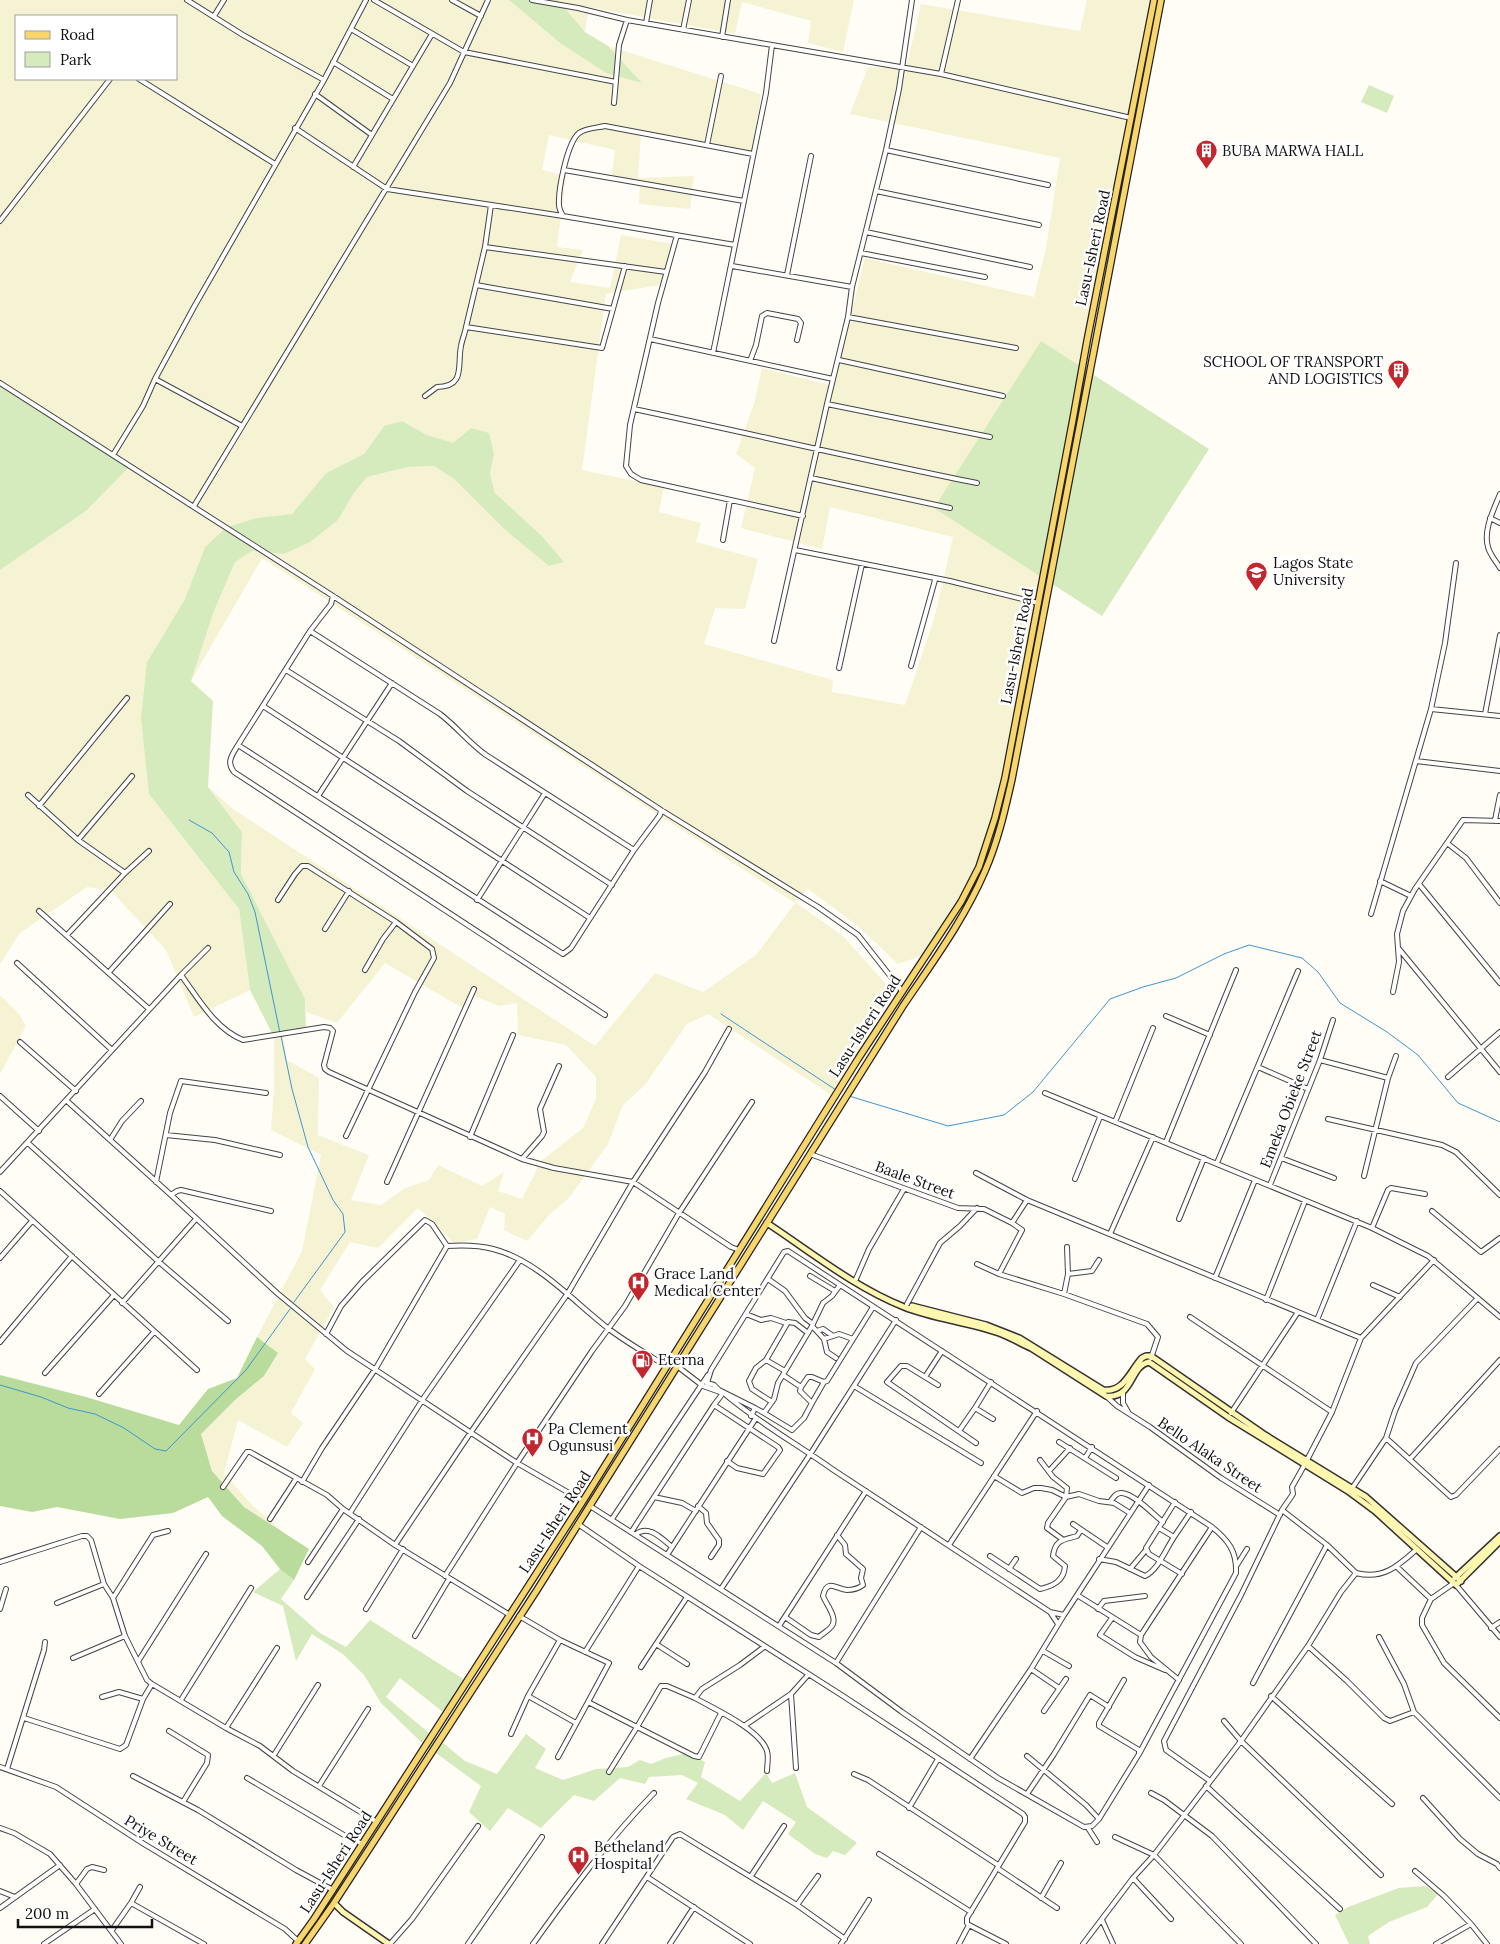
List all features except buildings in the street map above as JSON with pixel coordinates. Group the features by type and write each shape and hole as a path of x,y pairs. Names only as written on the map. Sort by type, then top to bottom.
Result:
{"main road":[{"name":"Lasu-Isheri Road","path":"305,1944 334,1903 590,1506 968,905 985,870 998,834 1012,779 1095,342 1135,119 1154,0"},
{"name":"Lasu-Isheri Road","path":"297,1943 363,1844 583,1501 841,1087 961,902 979,867 1003,787 1087,341 1161,0"},
{"path":"1087,341 1095,342"},
{"path":"616,1448 623,1453"}],"street":[{"path":"187,0 324,80"},
{"path":"214,16 224,0"},
{"path":"113,455 143,406 155,379 295,128 324,80 366,0"},
{"path":"374,0 464,52 616,82"},
{"path":"452,0 480,16"},
{"path":"194,506 450,83 488,0"},
{"path":"532,0 627,20 941,74 1135,119"},
{"path":"570,7 572,0"},
{"path":"646,23 650,0"},
{"path":"683,30 689,0"},
{"path":"722,37 728,0"},
{"path":"774,641 827,404 839,360 848,318 852,286 886,150 912,0"},
{"path":"941,74 958,0"},
{"path":"614,104 619,45 627,20"},
{"path":"351,29 413,66"},
{"path":"353,166 432,34"},
{"path":"713,353 766,93 772,45"},
{"path":"333,62 393,99"},
{"path":"706,145 721,76"},
{"path":"0,221 109,80"},
{"path":"141,80 275,164"},
{"path":"316,94 372,135"},
{"path":"564,216 559,207 560,187 571,142 578,134 588,129 605,126 754,154"},
{"path":"295,128 387,189 564,216 735,246"},
{"path":"886,150 1048,185"},
{"path":"787,275 811,156"},
{"path":"564,170 744,200"},
{"path":"876,191 1039,225"},
{"path":"426,396 437,387 448,387 455,382 461,368 461,347 485,247 491,205"},
{"path":"866,232 1030,267"},
{"path":"677,236 666,272 630,425 626,466 631,474 641,480 803,516"},
{"path":"485,247 666,272"},
{"path":"861,253 985,277"},
{"path":"466,327 602,348 625,266"},
{"path":"732,266 852,286"},
{"path":"476,285 613,309"},
{"path":"750,361 762,316 768,313 798,319 801,323 797,340"},
{"path":"848,318 1016,348"},
{"path":"650,339 833,379"},
{"path":"839,360 1003,396"},
{"path":"155,379 242,426"},
{"path":"0,383 194,506 661,810 842,923 858,935 902,991"},
{"path":"827,404 990,437"},
{"path":"634,409 818,448 866,461 977,483"},
{"path":"811,478 950,508"},
{"path":"1500,494 1490,518 1487,544 1500,568"},
{"path":"723,540 730,500"},
{"path":"1490,518 1500,523"},
{"path":"795,550 935,580 950,581 1038,603"},
{"path":"1371,914 1431,709 1445,643 1456,563"},
{"path":"839,668 862,564"},
{"path":"911,666 935,580"},
{"path":"333,596 331,604 310,631 230,759 229,764 234,772 605,1015"},
{"path":"310,631 450,722 471,744 486,755 634,850"},
{"path":"1485,714 1500,635"},
{"path":"286,670 428,761 467,791 612,885"},
{"path":"318,796 392,683"},
{"path":"39,806 127,698"},
{"path":"263,706 590,918"},
{"path":"1431,709 1500,716"},
{"path":"238,745 563,954 571,948 634,850 660,815 661,810"},
{"path":"1416,761 1500,772"},
{"path":"78,840 132,776"},
{"path":"477,900 545,793"},
{"path":"28,795 78,840 126,873"},
{"path":"1495,820 1500,795"},
{"path":"1393,992 1399,949 1396,934 1403,911 1411,896 1462,820 1500,820"},
{"path":"1447,843 1466,858 1500,903"},
{"path":"67,935 149,851"},
{"path":"278,900 295,874 305,866 349,891 396,922 432,949 434,958 415,992 346,1136"},
{"path":"1380,881 1411,896"},
{"path":"1419,884 1500,983"},
{"path":"325,929 349,891"},
{"path":"109,972 170,904"},
{"path":"39,911 150,1008"},
{"path":"365,970 383,938 396,922"},
{"path":"0,1172 67,1101 150,1008 208,948"},
{"path":"1399,949 1500,1072"},
{"path":"17,963 112,1050"},
{"path":"1166,1142 1236,970"},
{"path":"1217,1163 1298,971"},
{"path":"181,975 213,1018 231,1034 243,1040 324,1027 330,1028 333,1032 324,1065 326,1069 470,1137 522,1159 554,1168 634,1182 679,1214 731,1247 739,1250"},
{"path":"387,1182 474,989"},
{"path":"1166,1016 1210,1035"},
{"name":"Emeka Obieke Street","path":"1270,1186 1334,1020"},
{"path":"1115,1122 1153,1028"},
{"path":"395,1545 568,1293 634,1182 705,1072 729,1029"},
{"path":"1448,1077 1500,1032"},
{"path":"470,1137 514,1035"},
{"path":"20,1042 76,1091"},
{"path":"1364,1176 1388,1078 1396,1056"},
{"path":"1320,1060 1388,1078"},
{"path":"522,1159 544,1132 540,1109 558,1066"},
{"path":"1258,1067 1308,1089"},
{"path":"156,1182 170,1113 181,1081 185,1080 225,1088 266,1093"},
{"path":"1045,1093 1372,1228 1434,1260 1500,1317"},
{"path":"0,1096 39,1131"},
{"path":"110,1140 122,1122 141,1100"},
{"path":"67,1101 277,1293 347,1351 376,1368 517,1463 583,1501"},
{"path":"445,1576 517,1463 624,1306 679,1214 752,1102"},
{"path":"1075,1179 1100,1117"},
{"path":"1328,1119 1442,1145 1456,1152 1500,1195"},
{"path":"166,1135 215,1140 280,1155"},
{"path":"1110,1234 1153,1137"},
{"path":"28,1143 159,1262 228,1321"},
{"name":"Baale Street","path":"810,1154 958,1208 984,1209 1012,1223"},
{"path":"1178,1219 1204,1158"},
{"path":"1281,1158 1334,1178"},
{"path":"976,1173 1027,1200 1361,1338"},
{"path":"1215,1278 1254,1180"},
{"path":"1372,1228 1388,1190 1391,1188 1425,1194"},
{"path":"856,1279 868,1249 904,1189"},
{"path":"171,1195 181,1190 270,1211"},
{"path":"0,1192 197,1370"},
{"path":"999,1274 1022,1230 1012,1223 1027,1200"},
{"path":"1266,1300 1305,1201"},
{"path":"907,1304 940,1243 977,1208"},
{"path":"1432,1211 1481,1252 1500,1238"},
{"path":"122,1303 196,1219"},
{"path":"326,1334 341,1306 362,1282 425,1220 432,1224 447,1246"},
{"path":"0,1258 32,1221"},
{"path":"1317,1320 1357,1221"},
{"path":"767,1222 856,1279 890,1298 986,1325 1019,1338 1103,1390 1112,1391 1120,1387 1138,1363 1146,1356 1151,1356 1348,1491 1456,1581"},
{"path":"767,1222 873,1292 912,1310 992,1331 1017,1341 1106,1396 1117,1396 1140,1367 1144,1363 1149,1362"},
{"path":"447,1246 470,1245 494,1249 520,1260 568,1293 609,1329 667,1366"},
{"path":"302,1482 322,1448 376,1368 447,1246"},
{"path":"1064,1294 1068,1274 1067,1247"},
{"path":"612,1519 703,1386 786,1250 1092,1447 1191,1512 1227,1539 1236,1564 1236,1573 1139,1754 1099,1820 1088,1828"},
{"path":"0,1342 72,1256"},
{"path":"350,1513 423,1399 520,1260"},
{"path":"1068,1274 1092,1271 1099,1260"},
{"path":"1210,1781 1166,1750 1164,1741 1241,1595 1282,1510 1293,1494 1292,1487 1332,1412 1361,1338 1434,1260"},
{"path":"977,1264 999,1274 1064,1294 1147,1324 1158,1337 1149,1362"},
{"path":"810,1276 835,1292"},
{"path":"768,1279 785,1291 805,1318 824,1339 827,1351 836,1358"},
{"path":"1373,1285 1400,1297"},
{"path":"764,1413 772,1402 784,1373 813,1325 823,1303 840,1286"},
{"path":"45,1373 114,1295"},
{"path":"1353,1488 1386,1438 1395,1411 1416,1364 1477,1299"},
{"path":"711,1371 707,1383 714,1385 719,1390 755,1408 792,1430 804,1418 824,1382 829,1379 873,1307"},
{"path":"1232,1413 1298,1312"},
{"path":"746,1314 760,1320 771,1318 786,1323 791,1321 808,1333"},
{"path":"1190,1317 1332,1412"},
{"path":"721,1589 896,1320"},
{"path":"772,1402 752,1389 749,1381 756,1368 766,1360 786,1323"},
{"path":"816,1331 823,1329 833,1336"},
{"path":"99,1394 154,1332"},
{"path":"824,1339 839,1334 854,1340"},
{"path":"925,1377 942,1351"},
{"path":"766,1360 801,1387 800,1390 812,1403"},
{"path":"1410,1459 1500,1360"},
{"path":"1149,1362 1228,1417 1353,1488 1378,1507 1456,1581 1491,1628 1500,1637"},
{"path":"677,1366 703,1386 723,1393 753,1417 811,1453 832,1470 1050,1612 1058,1624"},
{"path":"938,1385 907,1366 901,1366 887,1382 976,1443"},
{"path":"801,1387 808,1377 812,1376 824,1382"},
{"path":"959,1431 991,1382"},
{"path":"854,1386 980,1463"},
{"path":"1122,1392 1123,1403 1128,1412"},
{"path":"632,1531 723,1393"},
{"name":"Bello Alaka Street","path":"1106,1396 1117,1406 1221,1478 1280,1515"},
{"path":"714,1405 780,1450 763,1474 737,1468 727,1461"},
{"path":"667,1555 749,1429 755,1408"},
{"path":"975,1408 993,1419"},
{"path":"949,1545 1037,1412"},
{"path":"1386,1438 1448,1495 1454,1497 1500,1449"},
{"path":"1059,1442 1116,1478"},
{"path":"1085,1458 1092,1447"},
{"path":"1048,1471 1070,1448"},
{"path":"223,1487 247,1452 254,1454 327,1495 395,1545 510,1615"},
{"path":"1040,1460 1053,1477 1066,1486 1066,1497 1048,1523 1047,1528 1062,1539"},
{"path":"994,1476 1020,1493 1034,1488 1041,1488 1052,1490 1066,1497 1079,1494 1114,1503 1130,1513"},
{"path":"270,1519 296,1479"},
{"path":"970,1759 1043,1651 1099,1559 1149,1485"},
{"path":"779,1626 866,1491"},
{"path":"1110,1502 1116,1494 1122,1493 1138,1501 1163,1522"},
{"path":"654,1497 682,1503 706,1513 708,1523 719,1540 719,1545 711,1557"},
{"path":"1130,1569 1146,1550 1146,1546 1175,1502"},
{"path":"590,1506 632,1531 836,1663 902,1712 998,1778 1078,1825 1088,1828 1097,1842"},
{"path":"308,1562 344,1509"},
{"path":"1282,1510 1327,1545 1356,1573 1376,1575 1387,1572 1397,1567 1417,1549"},
{"path":"1099,1559 1116,1562 1145,1576 1148,1575 1191,1512"},
{"path":"307,1598 359,1519"},
{"path":"578,1524 639,1566 1018,1810 1025,1817 1024,1824 966,1921 969,1925 1006,1944"},
{"path":"1073,1524 1107,1547"},
{"path":"836,1663 921,1527"},
{"path":"1179,1680 1145,1651 1140,1642 1141,1635 1212,1527"},
{"path":"1159,1528 1174,1537"},
{"path":"636,1534 647,1530 672,1546"},
{"path":"990,1556 1040,1589 1053,1586 1062,1577 1065,1566 1053,1556 1053,1553 1062,1539 1077,1536 1080,1530"},
{"path":"113,1598 153,1535 168,1531"},
{"path":"785,1617 810,1635 819,1637 831,1627 833,1622 833,1617 823,1596 826,1589 829,1586 836,1586 847,1590 863,1585 860,1578 863,1569 846,1554 845,1545 837,1535"},
{"path":"0,1562 87,1536 91,1540 104,1584 113,1598 125,1636 139,1660 147,1680 274,1755 293,1771 377,1822"},
{"path":"1456,1581 1500,1536"},
{"path":"1500,1541 1456,1581 1431,1599 1422,1618 1422,1625 1444,1663 1500,1718"},
{"path":"1253,1683 1327,1545"},
{"path":"1236,1564 1247,1549"},
{"path":"366,1609 403,1550"},
{"path":"1146,1550 1149,1554 1182,1574"},
{"path":"139,1660 206,1554"},
{"path":"1008,1569 1016,1559"},
{"path":"585,1652 639,1566"},
{"path":"1397,1567 1431,1599"},
{"path":"1083,1944 1132,1878 1154,1855 1241,1741 1308,1646 1341,1592 1356,1573"},
{"path":"415,1636 450,1579"},
{"path":"1020,1592 1027,1582"},
{"path":"57,1604 104,1584"},
{"path":"181,1700 251,1588"},
{"path":"0,1609 6,1589"},
{"path":"1077,1595 1141,1635"},
{"path":"1098,1609 1104,1601 1145,1596"},
{"path":"640,1667 687,1597"},
{"path":"1050,1612 1064,1614"},
{"path":"519,1616 560,1640 608,1663 558,1757"},
{"path":"1112,1618 1100,1635 1135,1657 1169,1672"},
{"path":"1491,1628 1500,1622"},
{"path":"72,1658 125,1636"},
{"path":"1379,1636 1404,1684 1414,1712 1500,1798"},
{"path":"512,1734 528,1696 560,1640"},
{"path":"7,1769 24,1718 45,1642"},
{"path":"656,1644 687,1664"},
{"path":"1308,1646 1384,1718 1390,1721 1414,1712"},
{"path":"695,1698 702,1689 740,1666 764,1647"},
{"path":"226,1728 277,1648"},
{"path":"1043,1651 1069,1666"},
{"path":"1031,1669 1059,1688"},
{"path":"744,1726 791,1694 808,1675"},
{"path":"1044,1711 1066,1679"},
{"path":"1124,1680 1100,1726 1139,1750 1139,1754"},
{"path":"24,1718 120,1749 126,1745 143,1699 152,1684"},
{"path":"274,1755 318,1685"},
{"path":"609,1772 661,1686 667,1686 695,1698 744,1726 762,1743 767,1751 767,1771"},
{"path":"102,1697 118,1692 143,1699"},
{"path":"791,1694 796,1768"},
{"path":"1026,1794 1044,1771 1090,1695 1109,1707"},
{"path":"528,1696 576,1723"},
{"path":"1271,1696 1392,1804"},
{"path":"588,1702 694,1756 699,1756 721,1713"},
{"path":"319,1786 368,1709"},
{"path":"1224,1721 1241,1741 1381,1875"},
{"path":"169,1731 208,1755 207,1763 182,1802"},
{"path":"1027,1756 1086,1805 1099,1820"},
{"path":"909,1808 938,1759"},
{"name":"Priye Street","path":"0,1767 56,1788 284,1929 297,1943"},
{"path":"854,1774 868,1780 1057,1908"},
{"path":"133,1776 182,1802 333,1890"},
{"path":"246,1778 363,1844"},
{"path":"1206,1786 1340,1909"},
{"path":"534,1944 584,1874 627,1820 654,1793"},
{"path":"1151,1793 1184,1814 1212,1836 1316,1944"},
{"path":"1423,1798 1460,1839 1478,1854 1499,1864"},
{"path":"334,1903 342,1912 390,1944 412,1918 478,1826"},
{"path":"751,1876 784,1826"},
{"path":"0,1828 14,1833 50,1854 76,1884 121,1944"},
{"path":"602,1944 675,1835 680,1834 797,1905 845,1939"},
{"path":"468,1944 542,1837"},
{"path":"1115,1837 1154,1855 1241,1944"},
{"path":"878,1854 970,1912"},
{"path":"1041,1898 1061,1863"},
{"path":"0,1908 60,1865"},
{"path":"76,1884 87,1869 92,1867 104,1870"},
{"path":"1415,1871 1444,1896 1487,1944"},
{"path":"647,1876 750,1944"},
{"path":"797,1905 818,1876"},
{"path":"1132,1878 1171,1919"},
{"path":"112,1930 140,1887"},
{"path":"0,1890 15,1897"},
{"path":"841,1944 870,1900"},
{"path":"131,1902 204,1944"},
{"path":"670,1944 694,1907"},
{"path":"44,1944 95,1910"},
{"path":"1102,1920 1114,1944"},
{"path":"1436,1944 1471,1924"},
{"path":"959,1944 969,1925"},
{"path":"738,1944 742,1939"}],"shaded area":[{"path":"0,0 509,0 560,43 606,73 641,82 608,46 761,94 753,154 641,135 638,178 694,176 690,209 639,204 640,183 612,175 615,150 549,135 542,170 566,176 557,247 583,250 570,282 610,288 621,235 672,244 660,285 606,294 582,470 664,487 659,512 701,523 696,542 758,559 745,609 715,608 704,644 833,680 832,692 905,705 934,619 953,537 830,507 822,549 741,528 755,468 736,454 754,404 762,368 833,386 865,258 1034,297 1046,248 1060,158 850,114 868,67 906,69 921,4 1080,31 1087,0 1152,0 1000,786 987,839 976,868 954,911 924,955 898,964 859,927 807,888 795,902 843,936 893,992 833,1096 708,1014 687,1024 645,1085 623,1105 608,1144 569,1198 549,1215 527,1241 504,1230 505,1214 490,1207 477,1239 454,1243 418,1208 378,1248 350,1242 320,1290 334,1307 305,1359 315,1369 291,1413 303,1423 287,1447 238,1420 224,1473 250,1503 289,1537 244,1507 212,1471 201,1433 235,1400 264,1376 278,1353 257,1337 302,1251 321,1155 271,1130 274,1087 274,1037 283,1034 287,1060 319,1078 318,1135 369,1155 351,1200 381,1205 405,1188 429,1180 438,1165 482,1186 504,1172 498,1191 522,1199 541,1161 583,1128 596,1099 596,1077 566,1045 518,1035 517,1003 499,1006 472,995 466,1010 385,963 337,1023 306,1012 305,999 241,874 242,832 208,787 233,809 595,1046 655,973 703,992 756,955 795,903 262,558 191,681 214,611 235,562 252,551 284,554 338,520 354,493 367,477 408,467 434,466 454,479 503,528 564,562 542,536 495,493 490,474 494,454 471,428 453,444 427,435 402,421 384,426 364,454 326,473 292,515 257,518 205,547 185,599 147,662 149,794 239,909 250,990 194,1017 166,950 111,891 87,887 20,933 0,964 0,570 86,511 0,384"},
{"path":"558,0 854,0 843,52 808,43 811,21 742,2 735,34 589,7 585,32"},
{"path":"0,995 20,1015 26,1026 0,1074"}],"green space":[{"path":"509,0 558,0 585,32 608,46 642,83 606,73 560,43"},
{"path":"1369,85 1394,96 1387,113 1361,102"},
{"path":"1041,341 1209,449 1102,616 934,508"},
{"path":"0,384 130,466 86,511 0,570"},
{"path":"402,421 427,435 453,443 471,428 489,433 494,454 490,474 495,493 542,536 564,562 549,566 503,528 454,479 434,466 408,467 367,477 354,493 338,520 310,542 284,554 252,551 235,562 214,611 191,681 213,701 208,787 242,832 241,874 305,999 306,1028 274,1037 250,990 239,909 149,794 141,718 147,662 185,599 205,547 227,527 257,518 292,514 326,473 364,454 384,426"},
{"path":"257,1337 278,1353 264,1376 235,1400 201,1434 212,1471 244,1507 309,1549 294,1580 280,1569 262,1546 222,1516 208,1497 173,1513 120,1519 57,1507 32,1512 0,1506 0,1375 86,1397 179,1425 208,1389 237,1378"},
{"path":"280,1569 294,1580 281,1599 320,1633 346,1647 370,1620 465,1680 443,1712 400,1678 386,1697 429,1733 422,1743 381,1703 364,1675 344,1655 312,1634 296,1661 283,1606 253,1592"},
{"path":"432,1734 465,1761 497,1774 526,1734 546,1749 535,1768 563,1780 596,1769 628,1767 640,1760 651,1764 687,1753 705,1762 701,1777 740,1801 766,1773 772,1783 795,1773 807,1807 857,1843 845,1855 833,1851 827,1858 815,1854 788,1834 796,1822 763,1801 743,1830 725,1815 686,1799 698,1783 682,1775 649,1777 645,1784 620,1778 594,1801 574,1795 541,1828 508,1808 490,1831 469,1812 481,1786 425,1745"},
{"path":"1426,1886 1438,1894 1427,1907 1389,1922 1368,1936 1370,1944 1349,1944 1335,1915 1348,1907 1399,1888"}],"waterway":[{"path":"189,820 212,833 229,852 234,872 248,894 255,912 280,1033"},
{"path":"849,1096 948,1126 1004,1115 1033,1092 1110,999 1176,978 1224,954 1249,945 1302,958 1318,972 1340,1003 1387,1032 1418,1055 1458,1103 1500,1122"},
{"path":"721,1014 836,1090"},
{"path":"281,1036 292,1089 308,1147 333,1200 343,1214 345,1232 294,1302"},
{"path":"0,1385 41,1397 68,1408 95,1414 124,1428 155,1449 166,1451 246,1370 290,1309"}],"place":[{"name":"BUBA MARWA HALL","path":"1206,170"},
{"name":"SCHOOL OF TRANSPORT AND LOGISTICS","path":"1399,390"},
{"name":"Lagos State University","path":"1257,591"},
{"name":"Grace Land Medical Center","path":"638,1302"},
{"name":"Eterna","path":"642,1379"},
{"name":"Pa Clement Ogunsusi","path":"532,1457"},
{"name":"Betheland Hospital","path":"578,1875"}]}
